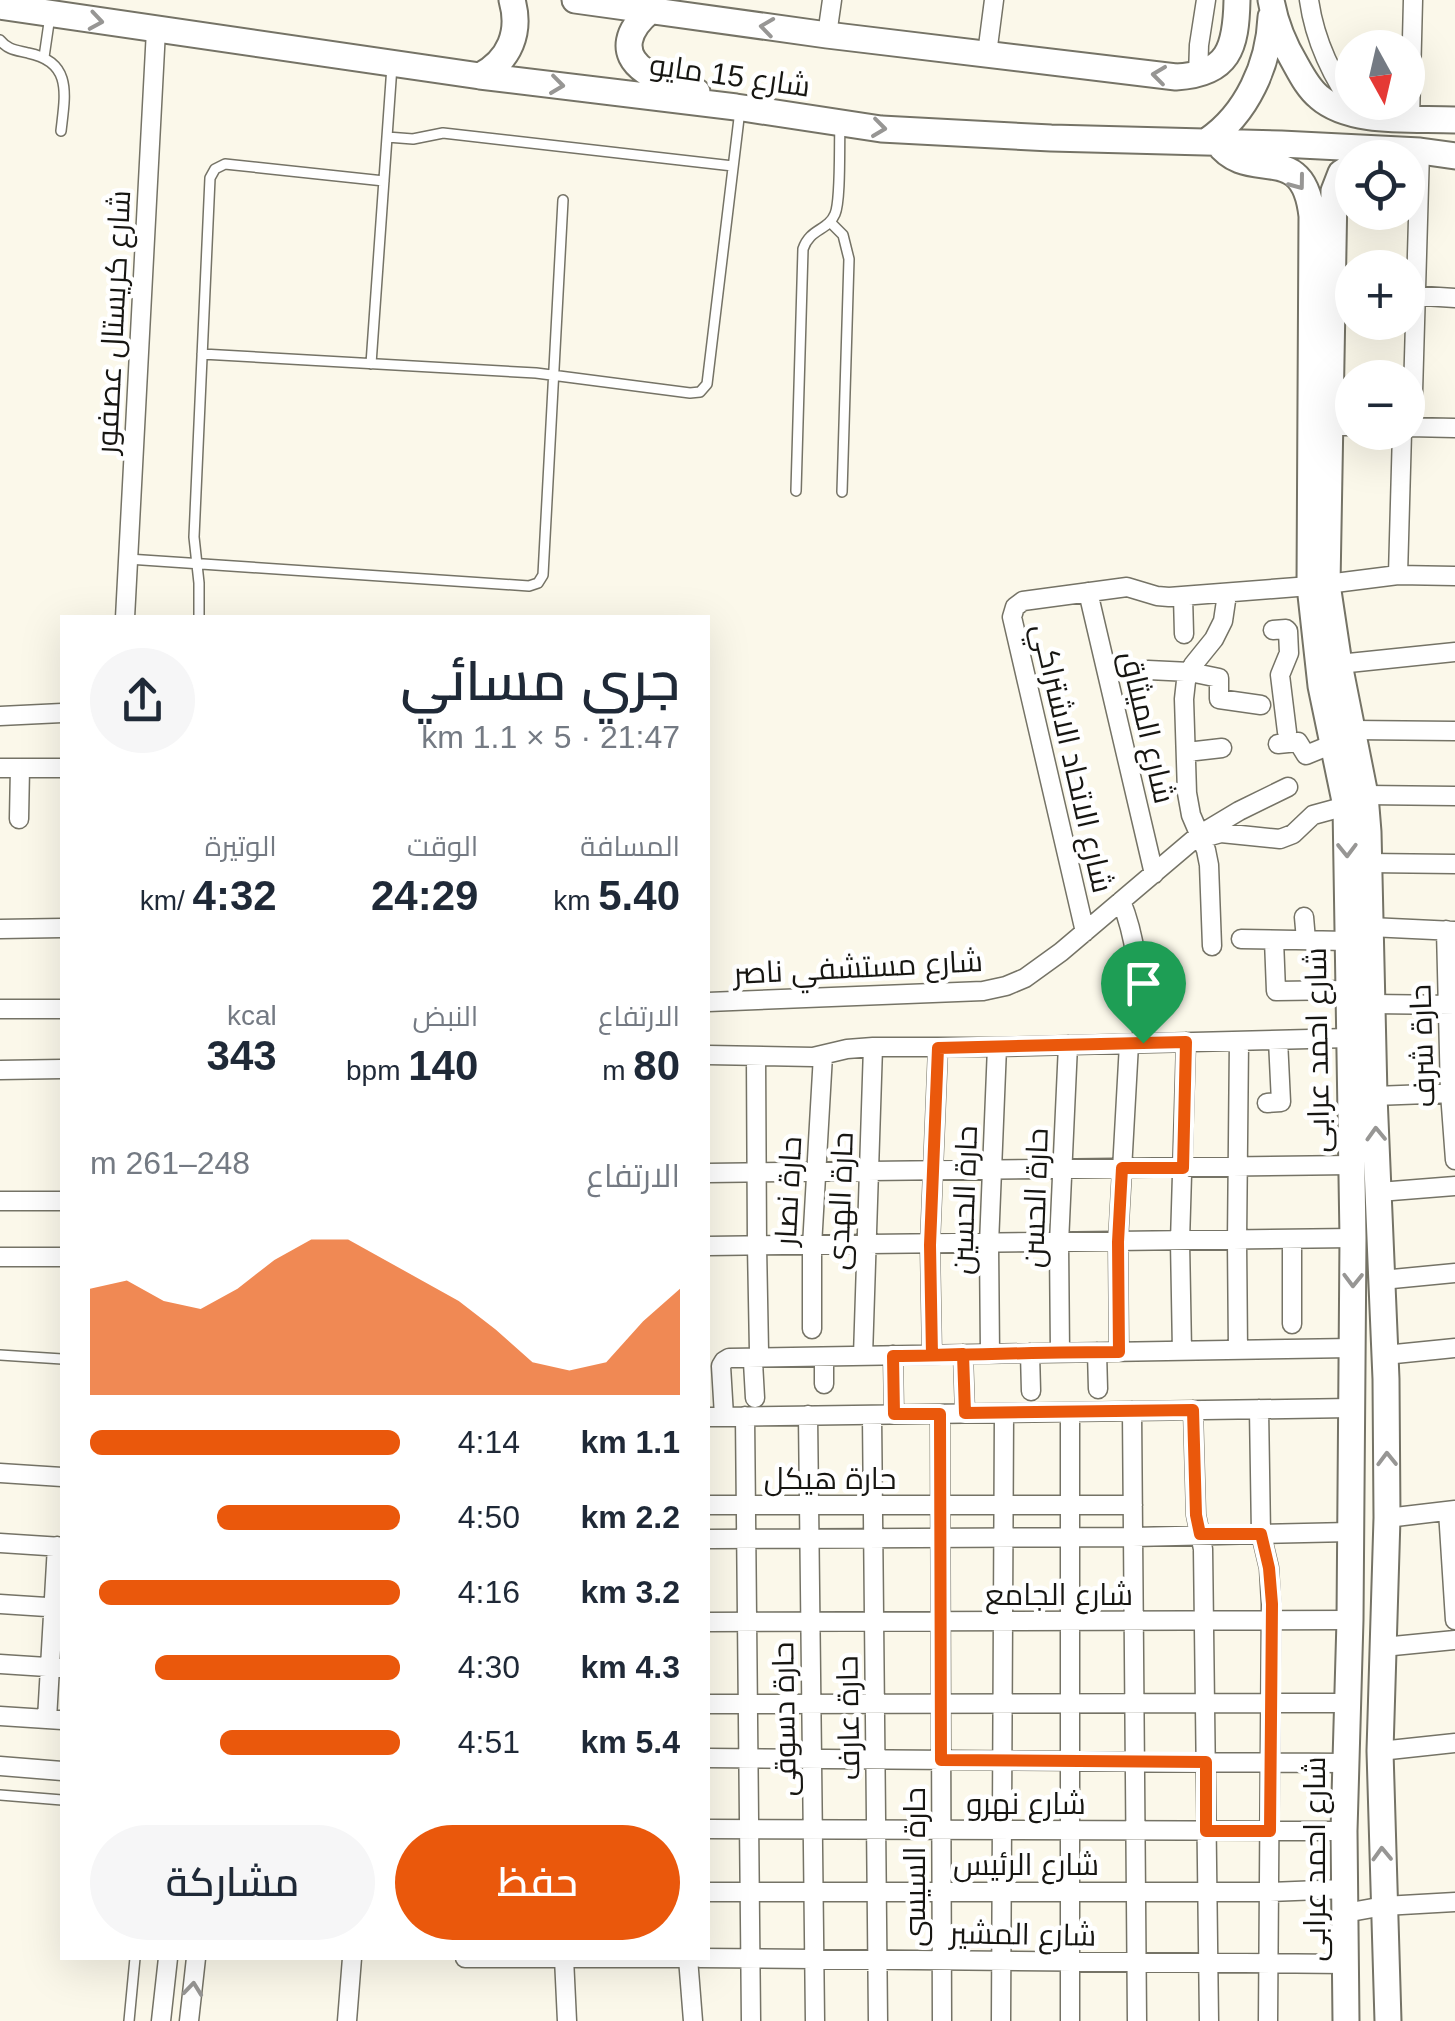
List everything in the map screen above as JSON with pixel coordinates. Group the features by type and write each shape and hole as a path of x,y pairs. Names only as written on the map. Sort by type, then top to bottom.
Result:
{"street":[{"path":"480,76 498,64 510,47 516,24 512,0"},
{"name":"شارع 15 مايو","path":"575,0 651,6 828,36 1198,76"},
{"path":"828,36 832,0"},
{"path":"987,54 994,0"},
{"path":"1198,76 1206,0"},
{"path":"1198,76 1229,55 1236,34 1236,0"},
{"path":"1308,0 1318,42 1335,79"},
{"path":"1412,30 1413,0"},
{"path":"1271,4 1289,54 1317,95 1335,106"},
{"path":"1212,142 1248,95 1267,50 1271,4"},
{"path":"651,6 632,29 629,41 630,54 637,64 646,72 738,107"},
{"name":"شارع 15 مايو","path":"0,11 50,14 881,129 1335,150"},
{"name":"شارع كريستال عصفور","path":"125,615 156,30"},
{"path":"1425,119 1455,120"},
{"name":"شارع احمد عرابى","path":"1212,142 1240,161 1287,168 1300,179 1310,201 1318,585 1315,647 1342,737 1368,863 1348,990 1353,1238 1344,1831 1346,2021"},
{"name":"شارع 15 مايو","path":"1425,155 1455,156"},
{"path":"1425,296 1455,298"},
{"path":"1425,429 1455,428"},
{"name":"شارع احمد عرابى","path":"1338,450 1318,585 1339,664 1342,737"},
{"path":"1398,576 1406,450"},
{"path":"1088,592 1127,587 1157,596 1183,596 1398,576 1455,576"},
{"name":"شارع الاتحاد الاشتراكي","path":"1085,932 1012,617 1015,607 1023,601 1088,592"},
{"name":"شارع الميثاق","path":"1088,592 1154,874"},
{"path":"1212,946 1209,865 1186,793 1184,699 1197,658 1219,631 1227,594"},
{"path":"1183,596 1184,634"},
{"path":"1273,630 1288,631 1289,649 1280,675 1283,738 1298,742 1306,755 1342,737 1455,730"},
{"path":"1289,649 1315,647"},
{"path":"1339,664 1455,652"},
{"path":"1148,670 1219,678 1220,700 1261,705"},
{"path":"0,716 60,713"},
{"path":"1186,752 1222,748"},
{"path":"0,768 60,768"},
{"path":"19,819 20,768"},
{"name":"شارع مستشفي ناصر","path":"710,1002 984,991 1006,986 1025,978 1085,932 1200,837 1239,811 1288,787"},
{"path":"1200,837 1221,832 1287,837 1312,815 1356,800 1455,796"},
{"name":"شارع احمد عرابى","path":"1356,800 1359,934 1372,1004 1386,1367 1388,1518 1380,1750 1388,2021"},
{"path":"1368,863 1455,864"},
{"path":"1119,1352 1122,1168 1136,1044 1136,948 1121,901"},
{"path":"1304,916 1306,940"},
{"path":"0,929 60,928"},
{"path":"1241,939 1306,940 1451,931"},
{"name":"حارة شرف","path":"1451,931 1455,1160"},
{"path":"1274,940 1276,990 1348,990"},
{"path":"1372,1004 1452,1005"},
{"path":"0,1009 60,1009"},
{"path":"710,1055 823,1056 873,1047 1348,1038"},
{"path":"1267,1103 1281,1102 1278,1040"},
{"path":"1238,1350 1239,1041"},
{"path":"1182,1351 1180,1241 1186,1042"},
{"name":"حارة الحسن","path":"1060,1353 1059,1243 1068,1045"},
{"name":"حارة الهدى","path":"863,1356 873,1047"},
{"name":"حارة الحسين","path":"990,1354 988,1244 997,1047"},
{"path":"932,1355 930,1245 938,1048"},
{"path":"755,1398 754,1358 760,1351 756,1056"},
{"name":"حارة نصار","path":"812,1329 812,1246 823,1056"},
{"path":"0,1070 60,1070"},
{"path":"1374,1096 1452,1093"},
{"path":"710,1173 1352,1166"},
{"path":"1378,1192 1455,1186"},
{"path":"0,1201 60,1201"},
{"path":"710,1246 1353,1238"},
{"path":"1292,1240 1292,1324"},
{"path":"0,1257 60,1257"},
{"path":"1382,1280 1455,1273"},
{"path":"1351,1408 716,1417 722,1363 729,1358 1352,1348"},
{"path":"1351,1378 1455,1348"},
{"path":"1098,1352 1098,1389"},
{"path":"1030,1353 1031,1390"},
{"path":"963,1354 965,1413"},
{"path":"824,1356 824,1384"},
{"path":"893,1356 894,1414"},
{"path":"1193,1410 1204,1621 1210,2021"},
{"path":"1260,1410 1261,1534 1269,1568 1272,1621 1268,2021"},
{"path":"1132,1411 1137,2021"},
{"path":"1070,1412 1070,2021"},
{"path":"1001,2021 1004,1413"},
{"name":"حارة السيسى","path":"940,1414 942,2021"},
{"name":"حارة عارف","path":"872,1415 878,2021"},
{"path":"744,1416 752,2021"},
{"name":"حارة دسوقى","path":"808,1416 815,2021"},
{"path":"0,1473 60,1477"},
{"name":"حارة هيكل","path":"710,1505 1133,1506"},
{"path":"1388,1518 1451,1510 1455,1620"},
{"path":"710,1539 1350,1532"},
{"path":"0,1543 60,1547 55,1720 0,1716"},
{"path":"0,1604 58,1608"},
{"name":"شارع الجامع","path":"710,1622 1350,1620"},
{"path":"1383,1647 1455,1640"},
{"path":"0,1664 56,1668"},
{"path":"710,1704 1348,1704"},
{"path":"1380,1750 1455,1744"},
{"path":"710,1758 1346,1763"},
{"path":"0,1766 60,1771"},
{"name":"شارع نهرو","path":"710,1829 1344,1831"},
{"name":"شارع الرئيس","path":"710,1892 1269,1892 1384,1906 1455,1902"},
{"name":"شارع المشير","path":"710,1958 1346,1964"},
{"path":"162,2021 168,1960"},
{"path":"190,2021 196,1960"},
{"path":"347,2021 352,1960"},
{"path":"564,1960 566,2021"},
{"path":"688,1960 693,2021"}],"lane":[{"path":"44,57 50,14"},
{"path":"0,40 6,48 44,57 58,68 64,84 61,131"},
{"path":"372,364 392,64"},
{"path":"202,354 554,375 695,393 704,389 738,107"},
{"path":"796,491 804,249 808,237 830,222 836,209 840,123"},
{"path":"388,137 443,133 733,166"},
{"path":"199,615 194,537 209,182 215,169 226,164 384,180"},
{"path":"128,559 534,586 543,575 563,200"},
{"path":"830,222 843,236 849,259 842,492"},
{"path":"0,1355 60,1359"},
{"path":"0,1795 60,1800"},
{"path":"129,2021 136,1960"}],"route":[{"path":"1143,1043 938,1048 930,1245 932,1355 963,1354 965,1413 1193,1410 1200,1534 1261,1534 1269,1568 1270,1831 1206,1831 1206,1762 941,1760 940,1414 894,1414 893,1356 932,1355 963,1354 1119,1352 1122,1168 1183,1168 1186,1042 1143,1043"}]}
